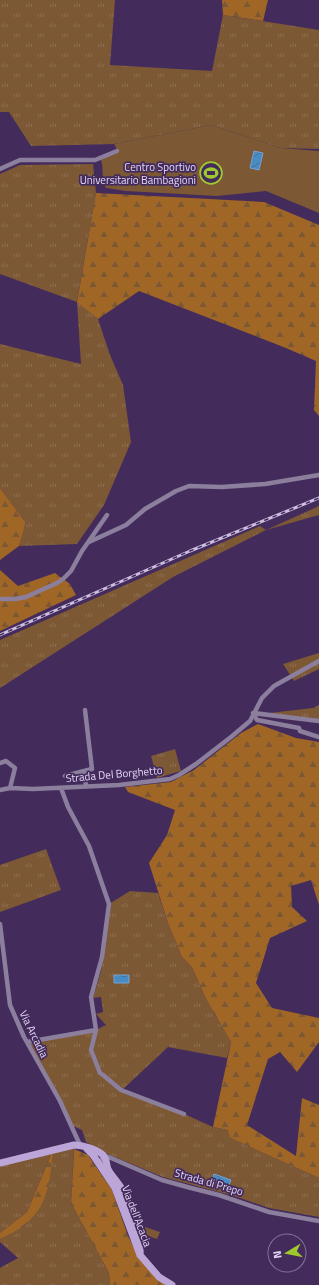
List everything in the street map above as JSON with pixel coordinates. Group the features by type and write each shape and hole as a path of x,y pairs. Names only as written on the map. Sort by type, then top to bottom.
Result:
{"street":[{"path":"0,169 20,160 95,160 117,151"},
{"path":"89,542 126,524 145,509 176,491 189,486 222,487 265,484 319,475"},
{"path":"0,599 26,597 57,584 70,571 106,515"},
{"name":"Strada Del Borghetto","path":"0,790 10,788 61,788 170,779 196,764 232,737 250,721 262,698 274,686 319,661"},
{"path":"65,776 92,768 85,710"},
{"path":"253,713 319,721"},
{"path":"253,713 257,720 299,728 300,731 319,736"},
{"path":"0,763 6,761 15,768 10,788"},
{"path":"84,771 86,786"},
{"path":"61,788 68,807 89,846 110,904 102,957 91,997 96,1030 91,1050 100,1073 121,1090 184,1114"},
{"name":"Via Arcadia","path":"0,924 10,1005 27,1042 60,1101 82,1145"},
{"path":"27,1042 96,1030"},
{"path":"0,1163 74,1145 82,1145 101,1153 104,1156 99,1164"},
{"name":"Via dell'Acacia","path":"82,1145 99,1164 115,1188 140,1255 159,1277 172,1285"},
{"name":"Via dell'Acacia","path":"104,1156 108,1169 124,1193 137,1233 141,1251 140,1255"},
{"name":"Strada di Prepo","path":"104,1156 162,1180 220,1195 269,1212 319,1221"}],"green space":[{"path":"0,0 115,0 110,65 212,71 223,15 319,30 319,149 281,148 211,125 114,144 31,146 9,112 0,112"},
{"path":"222,0 268,0 263,21 223,15"},
{"name":"Centro Sportivo Universitario Bambagioni","path":"211,125 281,148 319,151 319,213 266,191 217,196 126,191 106,188 104,185 100,158 117,151 114,144"},
{"path":"93,164 96,193 77,301 98,319 110,355 123,385 131,442 104,505 77,544 19,546 26,523 0,488 0,344 81,364 77,302 0,274 0,174 20,165"},
{"path":"96,193 264,202 319,225 319,416 314,410 316,361 139,291 98,319 77,302"},
{"path":"0,488 26,523 19,546 0,560"},
{"path":"319,506 319,515 266,530"},
{"path":"260,526 266,530 173,577 0,688 0,640"},
{"path":"0,570 18,586 55,573 70,584 76,595 0,631"},
{"path":"319,653 319,669 294,681 283,664"},
{"path":"319,705 319,721 261,714 313,708"},
{"path":"258,724 296,738 319,742 319,905 311,880 291,886 292,907 307,921 270,938 256,983 272,1008 319,1018 319,1042 297,1072 280,1052 268,1059 247,1125 296,1156 302,1098 319,1105 319,1178 237,1141 230,1137 228,1130 213,1127 231,1042 206,999 192,967 182,957 168,923 149,863 167,835 175,810 128,792 125,787 171,782 194,770 241,733"},
{"path":"175,749 181,771 157,778 151,756"},
{"path":"46,849 61,890 0,912 0,865"},
{"path":"130,891 158,893 182,957 192,967 206,999 231,1042 227,1058 168,1047 122,1090 213,1127 228,1130 237,1141 319,1178 319,1217 269,1208 234,1196 163,1177 105,1153 86,1142 82,1130 71,1125 27,1042 96,1030 106,1025 96,1014 103,1012 101,997 93,998 101,971 109,904"},
{"path":"74,1145 71,1203 109,1273 110,1285 0,1285 0,1268 18,1258 0,1242 0,1239 25,1225 52,1152 27,1212 0,1233 0,1163"},
{"path":"74,1149 88,1155 112,1190 128,1236 140,1260 165,1285 110,1285 109,1273 71,1203"},
{"path":"53,1150 47,1191 39,1210 21,1227 0,1239 0,1233 27,1212"},
{"path":"145,1227 160,1232 157,1239 142,1234"}],"water":[{"path":"254,151 263,153 259,170 250,168"},
{"path":"114,975 129,975 129,983 114,983"},
{"path":"214,1174 231,1180 228,1187 212,1181"}],"railway":[{"path":"0,635 190,551 319,498"}],"place":[{"name":"Centro Sportivo Universitario Bambagioni","path":"211,173"}]}
